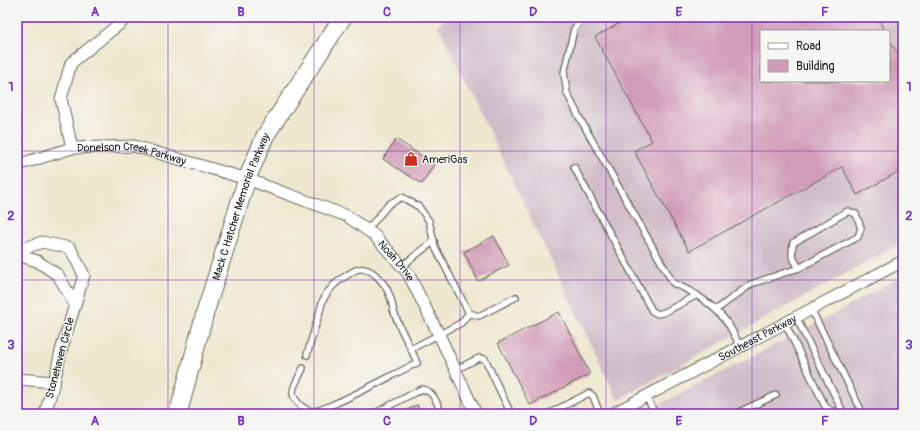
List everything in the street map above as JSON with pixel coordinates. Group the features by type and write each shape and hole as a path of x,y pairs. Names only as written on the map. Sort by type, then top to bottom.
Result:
{"main road":[{"name":"Mack C Hatcher Memorial Parkway","path":"178,414 205,313 247,179 265,136 343,17"}],"street":[{"path":"72,148 61,99 71,63 128,17"},
{"name":"Donelson Creek Parkway","path":"17,165 72,148 134,146 247,179"},
{"name":"Noah Drive","path":"247,179 347,216 374,235 408,273 476,414"},
{"name":"Stonehaven Circle","path":"17,252 42,242 70,248 84,276 74,303 45,414"},
{"name":"Stonehaven Circle","path":"17,255 37,261 58,275 74,303"},
{"name":"Southeast Parkway","path":"612,414 903,261"},
{"path":"17,379 54,382"}],"lane":[{"path":"584,17 574,29 570,43 564,73 567,93 604,164 673,283 697,295 716,310 728,324 740,347"},
{"path":"574,168 652,310 658,314 665,312 697,295"},
{"path":"367,230 389,204 402,197 419,207 430,221 435,247 469,313 479,316 516,297"},
{"path":"716,310 751,284 799,268 858,237 861,228 856,214 848,211 793,243 792,256 799,268"},
{"path":"402,266 434,241"},
{"path":"303,368 294,387 293,394 297,402 304,408 312,411 319,410 343,400 417,363 394,313 389,294 385,287 377,277 368,270 362,268 342,278 327,292 323,300 307,355"},
{"path":"811,309 863,414"},
{"path":"411,349 461,323 469,313"},
{"path":"796,317 844,414"},
{"path":"785,323 825,406 830,410 844,414"},
{"path":"455,370 479,358 484,358 511,414"},
{"path":"373,414 422,389 428,390 434,396 442,414"},
{"path":"548,414 589,393 593,396 600,414"},
{"path":"735,414 776,395"},
{"path":"646,396 655,414"}],"shaded area":[{"path":"446,17 903,17 903,242 618,400 438,25"},
{"path":"903,275 903,414 640,414 827,318"}],"building":[{"path":"631,17 877,17 884,30 760,30 760,82 890,82 890,41 903,64 903,169 857,195 842,167 689,251 634,151 652,141 595,37"},
{"path":"396,139 434,164 422,184 383,159"},
{"path":"494,236 509,265 478,281 464,252"},
{"path":"559,312 590,374 530,405 498,343"},
{"path":"417,405 421,414 399,414"}],"place":[{"name":"AmeriGas","path":"411,159"}]}
